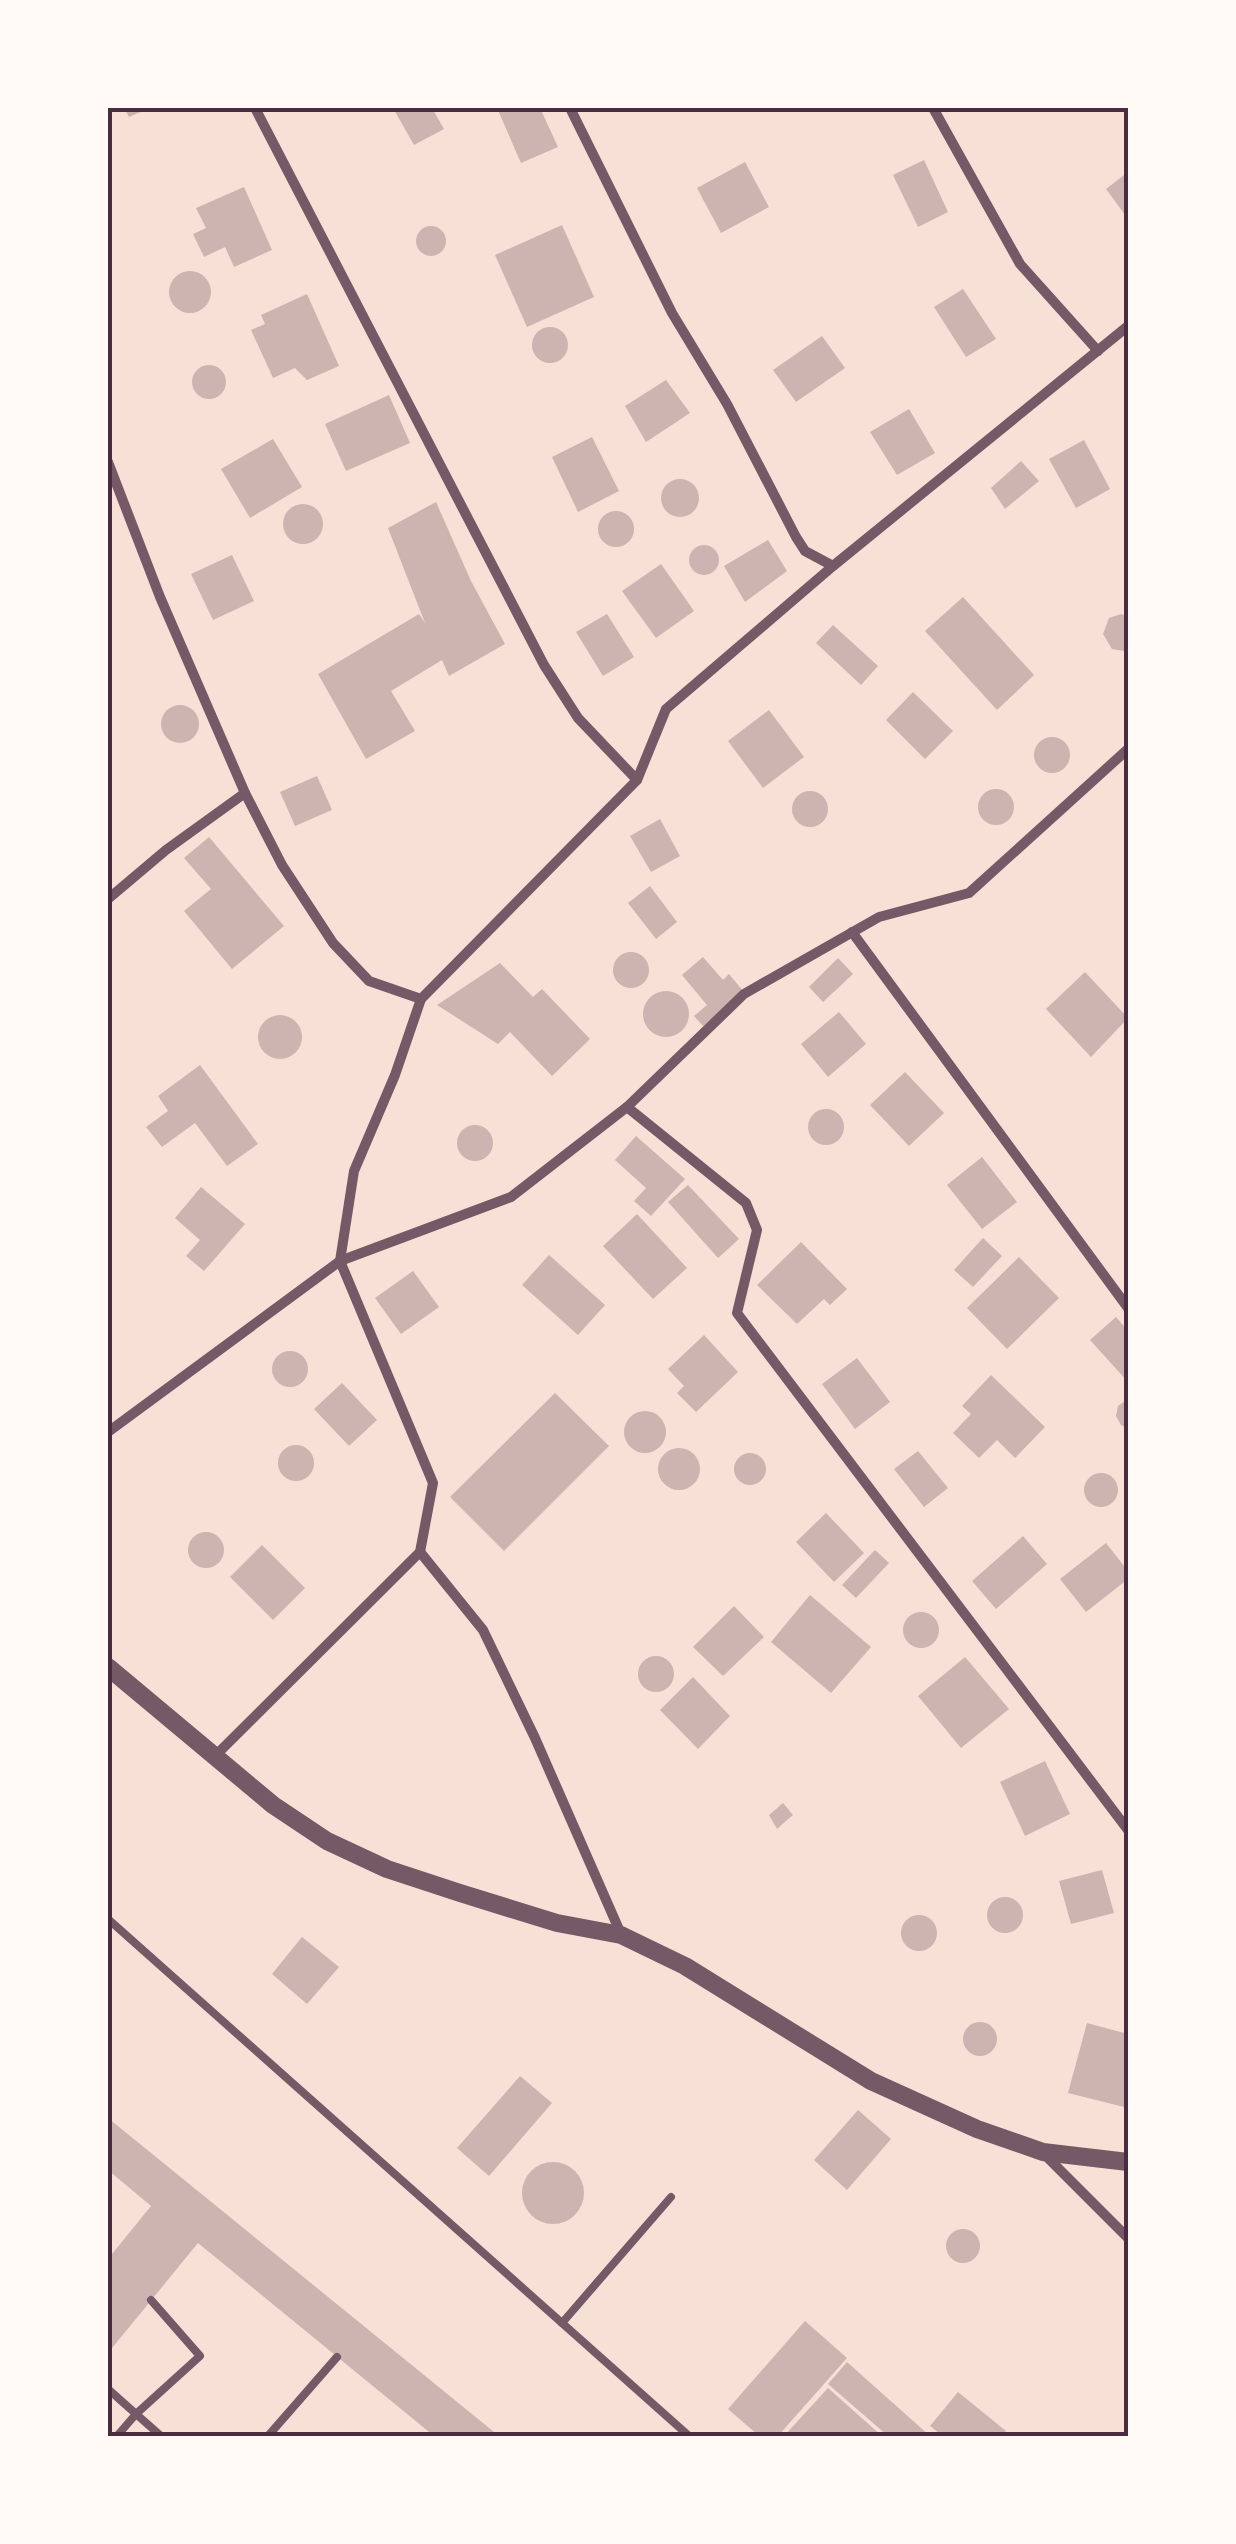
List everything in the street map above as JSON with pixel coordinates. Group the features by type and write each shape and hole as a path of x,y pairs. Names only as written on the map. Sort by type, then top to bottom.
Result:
{"street":[{"path":"255,108 544,665 578,718 637,780"},
{"path":"570,108 672,313 726,404 786,520 805,551 833,566"},
{"path":"933,108 1020,264 1098,351"},
{"path":"215,1756 420,1552 432,1483 340,1261 354,1171 396,1075 421,1000 637,780 666,709 833,566 1128,326"},
{"path":"108,462 160,597 282,865 333,943 369,981 421,1000"},
{"path":"108,1432 340,1261 511,1197 627,1107 744,994 879,917 969,894 1128,749"},
{"path":"108,899 166,850 246,793"},
{"path":"852,932 1128,1308"},
{"path":"627,1107 746,1203 757,1230 738,1313 1128,1830"},
{"path":"420,1552 483,1630 621,1935"},
{"path":"108,1667 273,1804 327,1841 387,1869 557,1923 621,1935 685,1966 871,2081 976,2129 1043,2152 1128,2162"},
{"path":"1043,2152 1128,2238"}],"lane":[{"path":"108,1919 689,2436"},
{"path":"562,2323 671,2197"},
{"path":"117,2436 200,2356 151,2300"},
{"path":"268,2436 337,2358"},
{"path":"108,2389 162,2436"}],"building":[{"path":"124,108 150,108 129,117"},
{"path":"393,108 432,108 444,129 414,145"},
{"path":"497,108 540,108 558,147 521,163"},
{"path":"924,160 948,212 918,227 893,175"},
{"path":"745,162 769,207 721,233 697,188"},
{"path":"1128,172 1128,219 1106,189"},
{"path":"244,187 272,250 234,267 225,247 204,257 193,234 206,228 196,208"},
{"path":"562,225 594,297 527,327 495,255"},
{"path":"431,226 441,231 446,241 441,251 431,256 421,251 416,241 421,231"},
{"path":"190,271 205,277 211,292 205,307 190,313 175,307 169,292 175,277"},
{"path":"963,289 996,339 966,357 934,307"},
{"path":"307,294 339,366 307,380 295,368 273,378 251,330 265,324 261,315"},
{"path":"550,327 563,332 568,345 563,358 550,363 537,358 532,345 537,332"},
{"path":"822,336 845,368 796,402 773,370"},
{"path":"209,365 221,370 226,382 221,394 209,399 197,394 192,382 197,370"},
{"path":"666,380 690,413 646,442 625,406"},
{"path":"389,395 410,443 346,471 325,424"},
{"path":"909,409 935,453 897,475 870,432"},
{"path":"592,437 619,491 578,512 552,457"},
{"path":"273,439 302,487 250,518 221,469"},
{"path":"1084,440 1110,489 1076,508 1049,459"},
{"path":"1021,461 1039,481 1005,509 991,488"},
{"path":"680,479 694,484 699,498 694,512 680,517 666,512 661,498 666,484"},
{"path":"436,502 471,581 505,644 449,676 442,660 391,691 415,731 366,759 318,674 419,614 425,623 388,528"},
{"path":"303,504 317,510 323,524 317,538 303,544 289,538 283,524 289,510"},
{"path":"616,511 629,516 634,529 629,542 616,547 603,542 598,529 603,516"},
{"path":"768,540 787,571 745,602 724,566"},
{"path":"704,545 714,550 719,560 714,570 704,575 694,570 689,560 694,550"},
{"path":"232,555 254,601 213,620 191,574"},
{"path":"661,564 694,611 656,638 622,591"},
{"path":"963,597 1034,675 997,710 925,631"},
{"path":"607,614 634,657 603,676 576,632"},
{"path":"1128,616 1128,649 1124,651 1112,649 1103,634 1109,618"},
{"path":"833,625 878,666 861,685 816,643"},
{"path":"913,692 953,731 925,759 886,720"},
{"path":"180,705 193,711 199,724 193,737 180,743 167,737 161,724 167,711"},
{"path":"769,710 804,757 763,788 728,741"},
{"path":"1052,737 1065,742 1070,755 1065,768 1052,773 1039,768 1034,755 1039,742"},
{"path":"317,776 332,810 295,826 280,792"},
{"path":"996,789 1009,794 1014,807 1009,820 996,825 983,820 978,807 983,794"},
{"path":"810,791 823,796 828,809 823,822 810,827 797,822 792,809 797,796"},
{"path":"660,819 680,856 651,872 630,836"},
{"path":"209,837 284,926 232,969 184,911 211,889 184,858"},
{"path":"650,886 677,922 656,939 628,903"},
{"path":"631,952 644,957 649,970 644,983 631,988 618,983 613,970 618,957"},
{"path":"703,957 723,980 729,974 744,992 703,1026 694,1016 707,1005 682,975"},
{"path":"838,958 853,974 823,1002 809,987"},
{"path":"500,963 533,997 542,989 590,1039 552,1076 510,1032 498,1044 437,1005"},
{"path":"1085,972 1128,1018 1091,1057 1046,1009"},
{"path":"666,991 682,998 689,1014 682,1030 666,1037 650,1030 643,1014 650,998"},
{"path":"839,1012 866,1044 828,1077 801,1044"},
{"path":"280,1015 296,1021 302,1037 296,1053 280,1059 264,1053 258,1037 264,1021"},
{"path":"200,1065 258,1144 227,1166 195,1123 162,1147 146,1127 168,1111 158,1096"},
{"path":"905,1072 944,1113 909,1146 870,1105"},
{"path":"826,1109 839,1114 844,1127 839,1140 826,1145 813,1140 808,1127 813,1114"},
{"path":"475,1125 488,1130 493,1143 488,1156 475,1161 462,1156 457,1143 462,1130"},
{"path":"636,1136 685,1179 651,1216 634,1201 646,1188 615,1160"},
{"path":"982,1157 1017,1202 982,1229 947,1185"},
{"path":"688,1185 739,1239 718,1258 668,1202"},
{"path":"201,1187 245,1224 204,1271 186,1256 200,1240 175,1218"},
{"path":"637,1214 687,1268 653,1299 603,1246"},
{"path":"983,1238 1002,1256 973,1287 954,1270"},
{"path":"801,1242 847,1289 830,1305 824,1299 797,1324 757,1285"},
{"path":"549,1255 605,1305 578,1335 522,1285"},
{"path":"1019,1257 1059,1298 1007,1349 967,1308"},
{"path":"413,1271 439,1307 401,1334 375,1298"},
{"path":"1116,1317 1128,1331 1128,1382 1090,1340"},
{"path":"704,1335 738,1372 696,1412 677,1393 684,1386 668,1369"},
{"path":"290,1351 303,1356 308,1369 303,1382 290,1387 277,1382 272,1369 277,1356"},
{"path":"857,1358 890,1402 855,1429 822,1384"},
{"path":"991,1375 1045,1427 1015,1458 997,1440 979,1458 953,1433 971,1414 962,1406"},
{"path":"342,1383 377,1420 349,1446 314,1409"},
{"path":"555,1393 609,1446 504,1551 450,1497"},
{"path":"1128,1399 1128,1429 1116,1416 1118,1406"},
{"path":"645,1411 660,1417 666,1432 660,1447 645,1453 630,1447 624,1432 630,1417"},
{"path":"296,1445 309,1450 314,1463 309,1476 296,1481 283,1476 278,1463 283,1450"},
{"path":"679,1448 694,1454 700,1469 694,1484 679,1490 664,1484 658,1469 664,1454"},
{"path":"918,1451 948,1488 924,1507 894,1469"},
{"path":"750,1453 761,1458 766,1469 761,1480 750,1485 739,1480 734,1469 739,1458"},
{"path":"1101,1473 1113,1478 1118,1490 1113,1502 1101,1507 1089,1502 1084,1490 1089,1478"},
{"path":"826,1513 864,1553 834,1582 796,1542"},
{"path":"206,1532 219,1537 224,1550 219,1563 206,1568 193,1563 188,1550 193,1537"},
{"path":"1023,1536 1047,1564 996,1609 972,1581"},
{"path":"1106,1543 1128,1571 1128,1579 1086,1612 1060,1579"},
{"path":"262,1545 305,1588 273,1620 230,1577"},
{"path":"875,1550 889,1563 856,1598 842,1585"},
{"path":"810,1595 871,1647 831,1693 771,1642"},
{"path":"734,1606 764,1637 723,1676 693,1647"},
{"path":"921,1612 934,1617 939,1630 934,1643 921,1648 908,1643 903,1630 908,1617"},
{"path":"656,1656 669,1661 674,1674 669,1687 656,1692 643,1687 638,1674 643,1661"},
{"path":"965,1657 1009,1709 961,1748 918,1696"},
{"path":"693,1677 730,1716 698,1749 660,1710"},
{"path":"1045,1761 1070,1814 1025,1836 1000,1782"},
{"path":"783,1803 793,1815 777,1829 769,1815"},
{"path":"1102,1870 1114,1913 1071,1924 1059,1881"},
{"path":"1005,1897 1018,1902 1023,1915 1018,1928 1005,1933 992,1928 987,1915 992,1902"},
{"path":"919,1915 932,1920 937,1933 932,1946 919,1951 906,1946 901,1933 906,1920"},
{"path":"302,1937 339,1967 307,2004 272,1974"},
{"path":"980,2022 992,2027 997,2039 992,2051 980,2056 968,2051 963,2039 968,2027"},
{"path":"1087,2023 1128,2034 1128,2108 1068,2093"},
{"path":"520,2076 552,2103 489,2176 457,2148"},
{"path":"858,2110 891,2139 847,2190 814,2160"},
{"path":"108,2118 499,2436 434,2436 198,2243 108,2353 108,2259 151,2206 108,2170"},
{"path":"553,2162 575,2171 584,2193 575,2215 553,2224 531,2215 522,2193 531,2171"},
{"path":"963,2229 975,2234 980,2246 975,2258 963,2263 951,2258 946,2246 951,2234"},
{"path":"805,2321 847,2358 778,2436 759,2436 728,2409"},
{"path":"847,2362 930,2436 888,2436 828,2384"},
{"path":"828,2388 882,2436 784,2436"},
{"path":"958,2392 1006,2431 1002,2436 943,2436 930,2426"}]}
